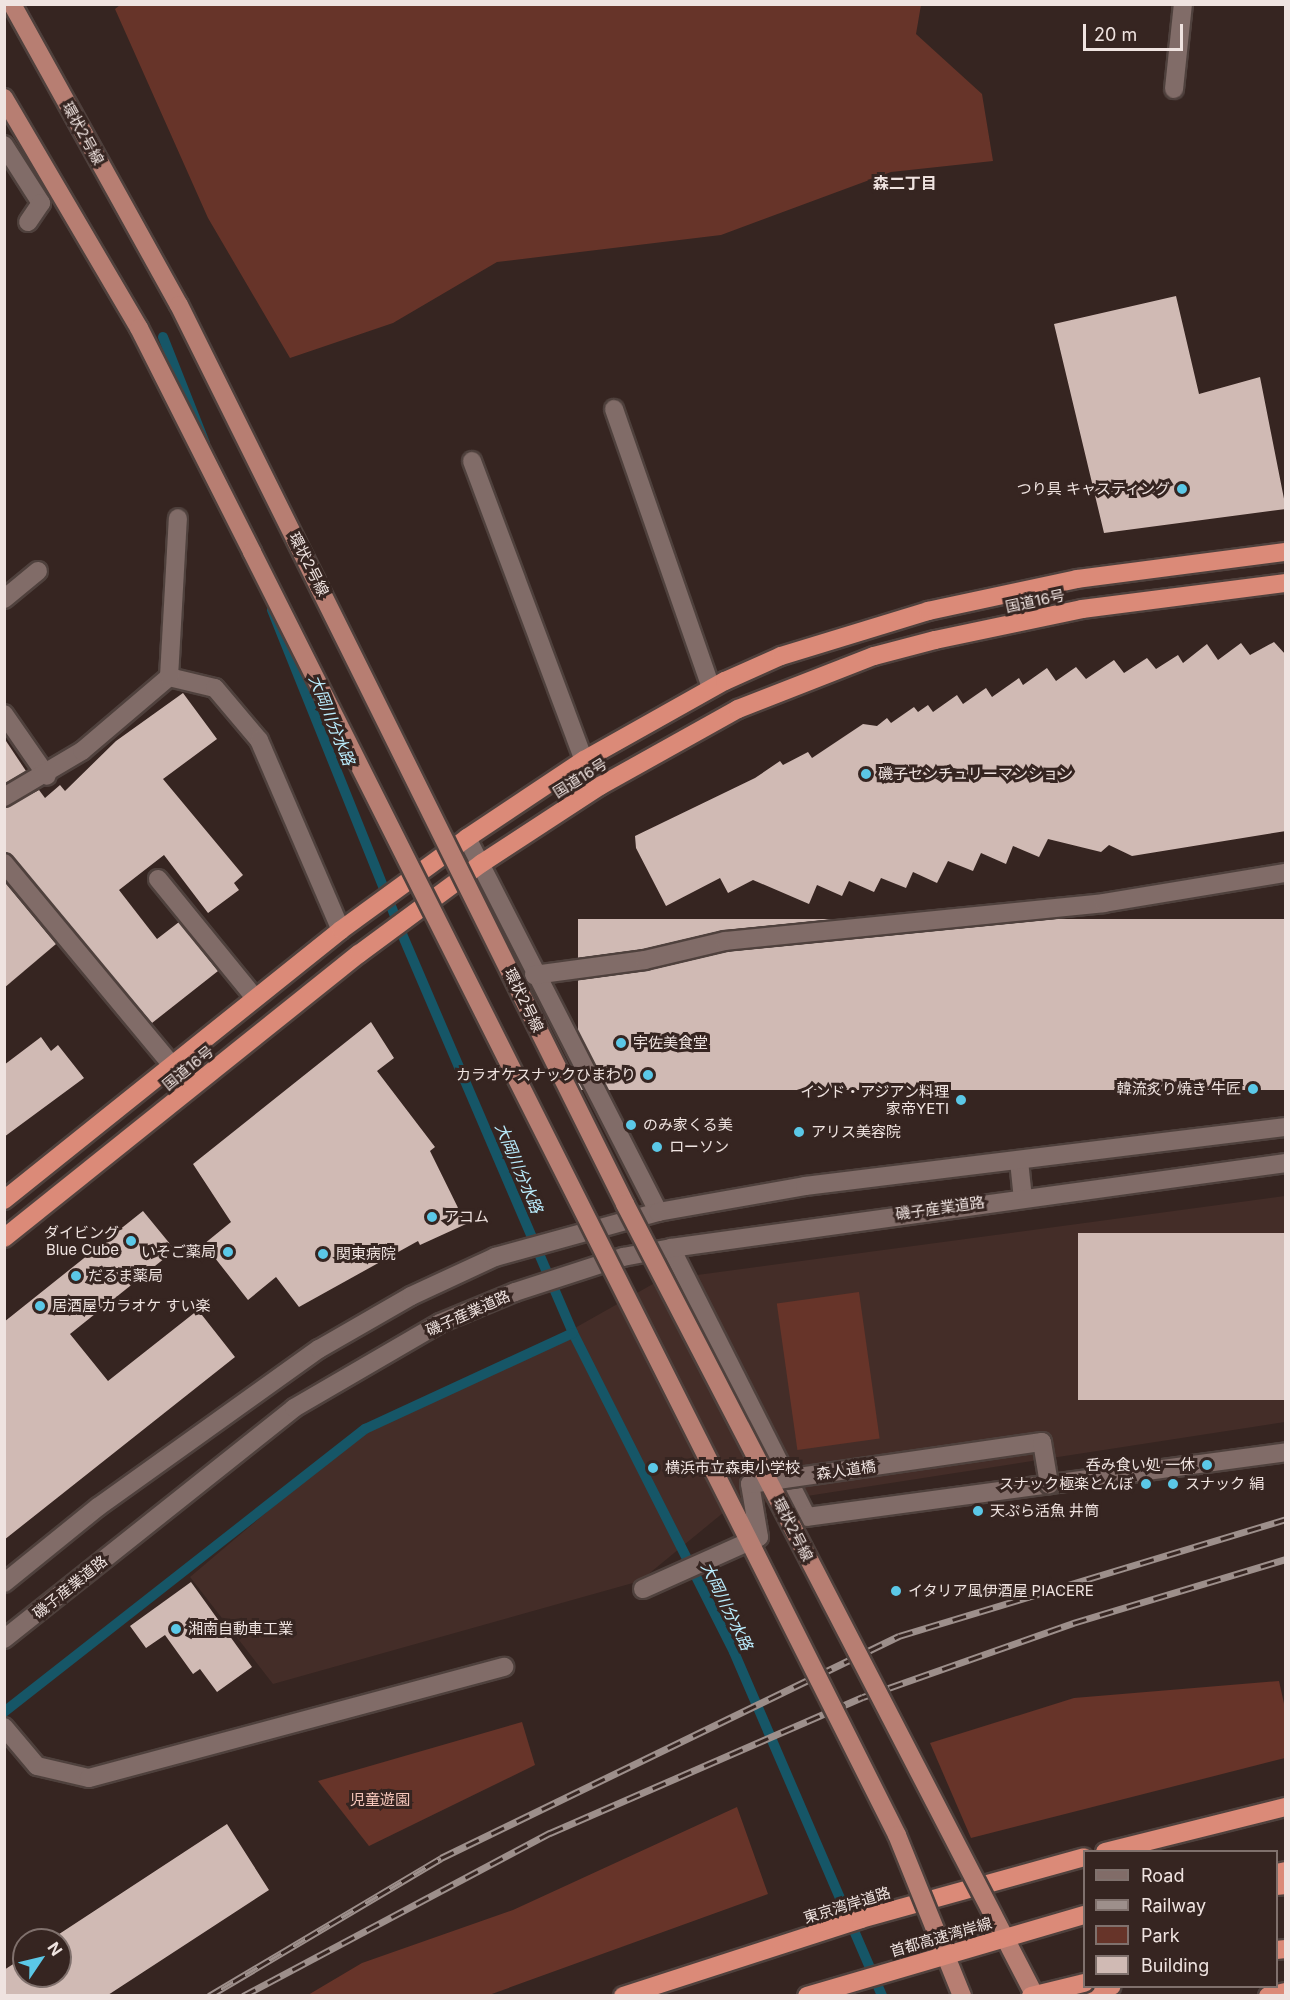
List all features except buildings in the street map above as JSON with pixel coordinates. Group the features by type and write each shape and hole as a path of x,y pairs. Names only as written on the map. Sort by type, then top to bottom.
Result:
{"highway":[{"name":"国道16号","path":"4,1200 341,930 467,838 584,760 711,688 780,656 928,611 1077,579 1286,552"},
{"name":"国道16号","path":"4,1238 359,954 482,863 676,741 738,709 833,670 935,640 1082,609 1286,583"},
{"path":"1109,1850 1286,1807"},
{"name":"東京湾岸道路","path":"623,1995 861,1919 1083,1857"},
{"name":"首都高速湾岸線","path":"807,1995 1083,1915"},
{"path":"836,1995 947,1961 1083,1924"},
{"path":"1033,1995 1083,1983"},
{"path":"1077,1995 1104,1988"},
{"path":"1268,1995 1286,1992"}],"main road":[{"name":"環状2号線","path":"12,4 179,305 620,1194 1033,1995"},
{"path":"4,98 139,328 897,1835 962,1995"}],"street":[{"path":"1174,89 1183,4"},
{"path":"4,145 41,203 28,222"},
{"path":"614,409 711,688"},
{"path":"472,462 584,760"},
{"path":"4,797 47,776 169,677 178,518"},
{"path":"4,599 38,571"},
{"path":"169,677 215,688 259,740 341,930"},
{"path":"4,714 47,776"},
{"path":"467,838 482,863 534,975 658,1212"},
{"path":"4,863 172,1065"},
{"path":"534,975 645,960 725,941 1104,903 1286,873"},
{"path":"158,879 255,998"},
{"path":"4,1583 98,1507 319,1350 411,1296 495,1257 658,1212 805,1185 1286,1127"},
{"path":"1019,1161 1023,1197"},
{"name":"磯子産業道路","path":"4,1639 294,1408 440,1323 515,1292 623,1257 671,1248 1023,1197 1286,1163"},
{"path":"671,1248 807,1517 1286,1452"},
{"name":"森人道橋","path":"643,1589 759,1537 750,1484 1042,1442 1049,1484"},
{"path":"6,1729 37,1766 89,1778 504,1667"}],"shaded area":[{"name":"横浜市立森東小学校","path":"1285,1196 1285,1422 729,1508 640,1581 273,1684 190,1577 365,1429 527,1355 660,1280"}],"green space":[{"path":"120,5 921,5 916,34 982,94 993,161 891,172 721,235 497,262 393,323 290,358 208,218 115,9"},
{"path":"859,1292 880,1439 797,1450 777,1304"},
{"path":"1279,1681 1285,1708 1285,1758 971,1838 930,1743 1074,1698"},
{"name":"児童遊園","path":"522,1722 535,1765 369,1846 318,1781"},
{"path":"737,1807 768,1894 489,1995 308,1995 362,1963 513,1910"}],"waterway":[{"name":"大岡川分水路","path":"163,337 205,443"},
{"name":"大岡川分水路","path":"272,610 402,934 573,1333 734,1652 882,1996"},
{"path":"4,1712 365,1429 573,1333"}],"railway":[{"path":"209,1996 441,1858 899,1636 1286,1519"},
{"path":"243,1996 550,1833 863,1697 1073,1623 1286,1559"}],"place":[{"name":"つり具 キャスティング","path":"1182,489"},
{"name":"磯子センチュリーマンション","path":"866,774"},
{"name":"宇佐美食堂","path":"621,1043"},
{"name":"カラオケスナックひまわり","path":"648,1075"},
{"name":"韓流炙り焼き 牛匠","path":"1253,1089"},
{"name":"インド・アジアン料理 家帝YETI","path":"961,1100"},
{"name":"のみ家くる美","path":"631,1125"},
{"name":"アリス美容院","path":"799,1132"},
{"name":"ローソン","path":"657,1147"},
{"name":"アコム","path":"432,1217"},
{"name":"ダイビング Blue Cube","path":"131,1241"},
{"name":"いそご薬局","path":"228,1252"},
{"name":"関東病院","path":"323,1254"},
{"name":"だるま薬局","path":"76,1276"},
{"name":"居酒屋 カラオケ すい楽","path":"40,1306"},
{"name":"呑み食い処 一休","path":"1207,1465"},
{"name":"横浜市立森東小学校","path":"653,1468"},
{"name":"スナック極楽とんぼ","path":"1146,1484"},
{"name":"スナック 絹","path":"1173,1484"},
{"name":"天ぷら活魚 井筒","path":"978,1511"},
{"name":"イタリア風伊酒屋 PIACERE","path":"896,1591"},
{"name":"湘南自動車工業","path":"176,1629"}],"district":[{"name":"森二丁目","path":"905,183"}]}
